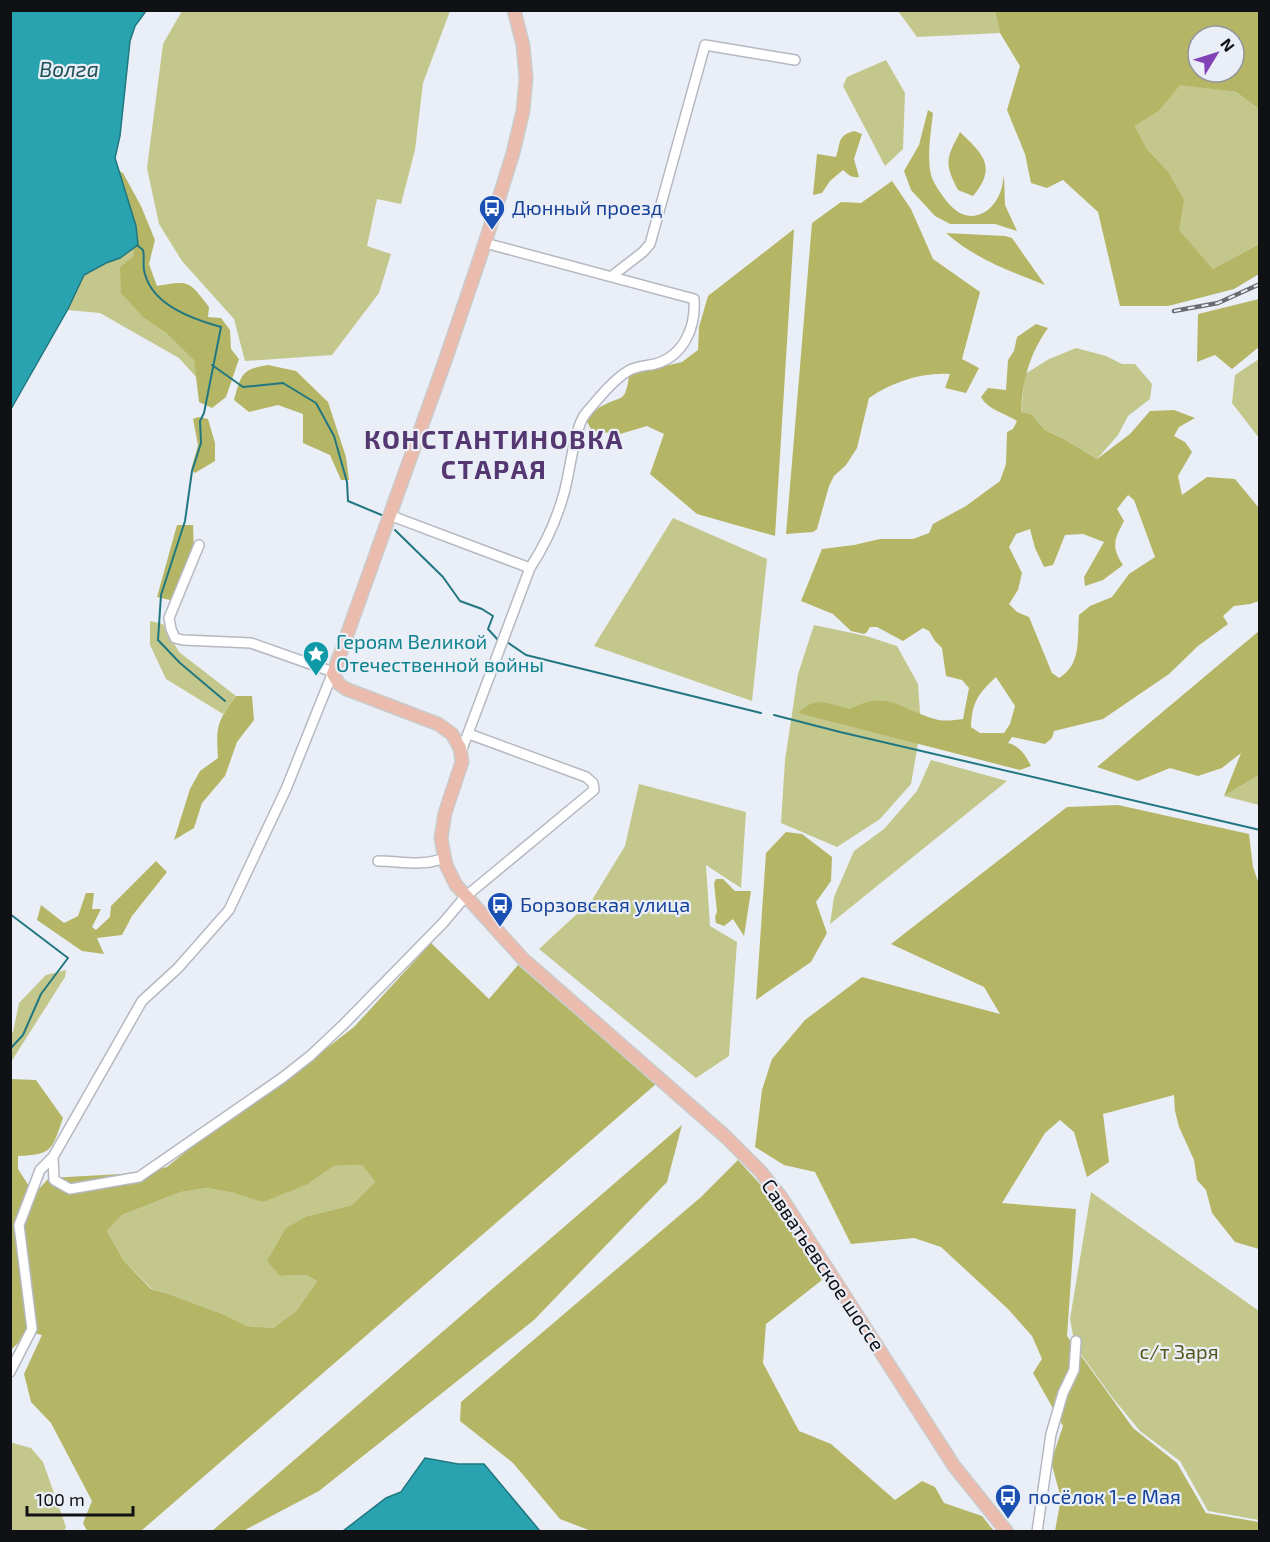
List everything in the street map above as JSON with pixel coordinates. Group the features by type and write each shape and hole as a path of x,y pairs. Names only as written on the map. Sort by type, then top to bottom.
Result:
{"main road":[{"path":"444,858 443,823 461,764 461,752 457,741 445,728 346,689 338,682 333,672 441,372 513,153 524,103 525,61 522,37 514,10"},
{"name":"Савватьевское шоссе","path":"444,858 452,879 465,897 523,959 726,1137 765,1177 781,1197 954,1466 1007,1532"}],"street":[{"path":"612,276 650,244 705,45 795,60"},
{"path":"461,752 530,568 544,545 564,493 583,416 627,371 657,363 670,357 681,348 687,340 692,321 694,298 485,243"},
{"path":"389,516 530,568"},
{"path":"10,1372 32,1329 19,1225 40,1170 53,1157 142,1001 178,968 229,910 286,789 333,672 251,643 176,638 169,618 199,545"},
{"path":"53,1157 54,1180 70,1189 140,1177 310,1056 443,923 465,897 594,790 594,785 585,777 469,734"},
{"path":"378,861 425,864 444,858"},
{"path":"1037,1532 1051,1434 1063,1393 1074,1370 1076,1341"}],"green space":[{"path":"182,11 450,11 423,83 415,150 401,204 377,199 367,246 391,254 379,293 332,355 245,361 234,319 182,261 159,224 147,168 163,44"},
{"path":"898,11 995,11 1000,33 917,37"},
{"path":"995,11 1259,11 1259,109 1236,92 1180,85 1159,111 1135,126 1147,149 1167,170 1184,200 1179,230 1213,269 1259,244 1259,274 1234,289 1168,306 1120,306 1098,212 1063,180 1047,188 1031,183 1025,154 1007,110 1020,66 1000,33"},
{"path":"886,60 905,93 903,149 885,166 843,86 847,77"},
{"path":"1180,84 1236,92 1259,109 1259,244 1213,269 1178,230 1167,170 1147,149 1135,126 1159,111"},
{"path":"928,110 933,113 930,171 942,195 950,205 964,215 978,215 990,208 996,201 1001,191 1004,175 1005,205 1017,231 995,224 950,224 935,216 911,190 904,171 919,145"},
{"path":"854,131 862,134 854,159 859,177 852,177 843,170 830,181 822,193 813,195 817,154 836,157 842,137"},
{"path":"960,132 981,155 986,169 980,186 973,196 958,190 950,173 948,161"},
{"path":"118,170 123,173 141,206 155,240 149,264 157,286 188,284 209,307 208,317 221,318 230,330 231,349 239,359 226,397 212,408 199,402 194,360 166,333 144,318 121,293 120,267 133,257 134,248 138,245 136,226"},
{"path":"892,181 911,209 933,259 980,292 962,359 979,368 966,393 945,388 950,374 939,374 908,379 887,387 869,398 857,448 846,465 834,476 829,486 817,529 813,532 786,534 812,223 841,202 861,203"},
{"path":"794,229 775,536 697,514 650,474 664,434 647,426 620,434 592,431 585,418 600,407 622,397 626,391 629,376 682,362 698,350 699,327 708,296"},
{"path":"946,233 1012,238 1045,285 981,257"},
{"path":"134,248 133,257 144,318 166,333 195,360 197,378 179,358 100,313 68,310 83,275 120,258"},
{"path":"1259,299 1259,347 1232,369 1215,355 1197,362 1198,314"},
{"path":"1036,324 1048,328 1028,368 1021,412 1031,414 1045,430 1097,459 1130,434 1150,411 1174,410 1195,418 1179,427 1174,436 1185,442 1192,452 1178,476 1182,495 1207,477 1235,479 1259,508 1259,601 1234,606 1223,616 1228,624 1198,646 1169,674 1103,719 1054,731 1052,738 1045,744 1012,737 1008,743 1025,755 1031,766 1020,770 798,713 804,707 822,702 850,709 863,703 885,701 938,720 963,719 969,688 962,680 946,676 942,648 929,631 923,628 903,641 877,627 870,627 864,634 851,631 833,614 801,601 822,549 880,539 913,539 929,533 933,524 966,506 1000,481 1006,464 1007,432 1013,429 1017,421 992,408 981,397 988,388 1006,390 1008,360 1014,351 1017,337","holes":["1128,495 1134,500 1155,557 1129,574 1112,597 1090,606 1079,615 1075,658 1072,666 1059,678 1052,673 1029,617 1017,612 1009,604 1018,590 1022,573 1009,547 1016,534 1030,529 1035,548 1044,567 1053,565 1065,535 1083,534 1104,542 1084,577 1085,586 1103,580 1123,565 1115,548 1116,539 1124,521 1117,509","996,677 1015,706 1010,724 1004,733 980,733 971,727 973,711 980,694"]},
{"path":"1076,348 1106,356 1122,364 1135,364 1152,384 1150,399 1128,416 1118,435 1097,459 1045,430 1031,414 1021,412 1025,374 1049,359"},
{"path":"1259,359 1259,438 1232,403 1235,375"},
{"path":"268,365 296,371 328,402 346,457 349,480 341,480 330,455 303,443 303,414 278,405 249,412 234,400 238,385 247,371"},
{"path":"198,417 208,419 215,443 215,461 195,473 191,470 198,445 193,419"},
{"path":"673,518 767,559 752,701 594,646"},
{"path":"177,525 193,525 194,553 170,600 157,597"},
{"path":"150,621 163,624 179,652 236,696 223,714 166,679 150,645"},
{"path":"814,625 866,636 897,646 918,684 921,726 911,784 880,819 837,847 781,823 785,760 798,674"},
{"path":"1259,631 1259,775 1224,796 1241,753 1222,768 1198,776 1170,768 1138,781 1097,767"},
{"path":"236,696 252,696 254,720 237,742 225,776 202,803 194,828 174,840 190,789 200,771 218,758 219,724"},
{"path":"931,760 1007,781 830,924 834,897 854,851 884,829 917,791"},
{"path":"1259,775 1259,805 1224,796"},
{"path":"639,784 746,812 741,888 706,865 710,926 737,942 729,1056 696,1078 539,949 592,900 625,846"},
{"path":"1118,805 1249,834 1253,867 1260,887 1259,1249 1235,1242 1212,1213 1206,1190 1197,1180 1194,1160 1179,1127 1174,1095 1103,1114 1109,1162 1087,1177 1074,1132 1060,1120 1045,1133 1002,1203 1076,1209 1067,1336 1133,1428 1177,1463 1206,1513 1259,1522 1259,1531 1055,1531 1061,1498 1051,1462 1063,1426 1033,1373 1042,1359 1032,1336 1008,1309 941,1247 914,1238 851,1244 815,1172 784,1165 755,1147 762,1090 772,1059 805,1020 862,977 1000,1014 984,987 891,944 1067,807"},
{"path":"786,832 802,834 832,857 831,881 816,902 827,933 811,962 756,1000 766,853"},
{"path":"156,861 167,872 132,916 122,935 97,938 104,954 82,951 37,920 41,905 64,923 78,916 86,893 94,893 92,909 101,909 92,927 96,930 110,917 111,906"},
{"path":"716,879 723,879 735,891 751,891 744,936 733,919 724,926 716,923 714,883"},
{"path":"431,943 489,999 518,965 656,1084 141,1531 87,1531 83,1523 92,1501 51,1423 31,1402 24,1374 42,1335 29,1332 11,1350 10,1079 36,1080 63,1118 50,1148 38,1154 18,1156 18,1169 34,1194 49,1178 139,1173 167,1167 221,1123 251,1093 287,1079 354,1027","holes":["362,1165 375,1182 352,1205 308,1216 286,1228 267,1261 280,1276 306,1275 317,1281 296,1311 273,1328 247,1326 225,1315 151,1289 124,1261 107,1231 122,1215 181,1192 207,1188 263,1202 308,1184 334,1166"]},
{"path":"66,970 65,977 11,1062 11,1034 19,1003 46,975"},
{"path":"682,1125 667,1182 534,1320 319,1491 243,1531 212,1531"},
{"path":"738,1160 768,1193 822,1280 766,1324 763,1363 799,1431 831,1444 895,1500 922,1481 935,1487 944,1503 982,1516 994,1531 591,1531 560,1519 513,1463 460,1421 461,1402 701,1197"},
{"path":"362,1165 375,1182 352,1205 308,1216 280,1276 306,1275 317,1281 296,1311 273,1328 247,1326 225,1315 152,1289 124,1261 107,1231 122,1215 181,1192 207,1188 234,1193 308,1184 334,1166"},
{"name":"с/т Заря","path":"1091,1192 1259,1311 1259,1520 1208,1511 1180,1461 1140,1431 1075,1346 1070,1319"},
{"path":"10,1444 31,1448 43,1462 66,1527 64,1531 11,1531"}],"water":[{"name":"Волга","path":"11,10 146,11 135,26 130,41 120,136 115,158 136,226 138,245 120,258 84,275 68,309 11,409"},
{"path":"425,1458 458,1464 484,1464 540,1531 343,1531 386,1498 401,1492"}],"waterway":[{"path":"137,245 143,250 145,274 156,294 186,315 221,327 204,413 200,421 201,443 192,471 185,521 161,595 158,640 180,663 225,701"},
{"path":"212,365 243,387 283,383 316,403 334,436 347,482 348,501 384,516"},
{"path":"395,530 443,577 460,601 482,609 493,616 488,629 498,640"},
{"path":"507,642 526,655 761,713"},
{"path":"774,715 1260,830"},
{"path":"10,914 68,958 41,994 23,1035 10,1049"}],"railway":[{"path":"1174,311 1218,303 1260,284"}],"place":[{"name":"Дюнный проезд","path":"492,231"},
{"name":"Героям Великой Отечественной войны","path":"316,677"},
{"name":"Борзовская улица","path":"500,928"},
{"name":"посёлок 1-е Мая","path":"1008,1520"}],"district":[{"name":"КОНСТАНТИНОВКА СТАРАЯ","path":"494,454"}]}
